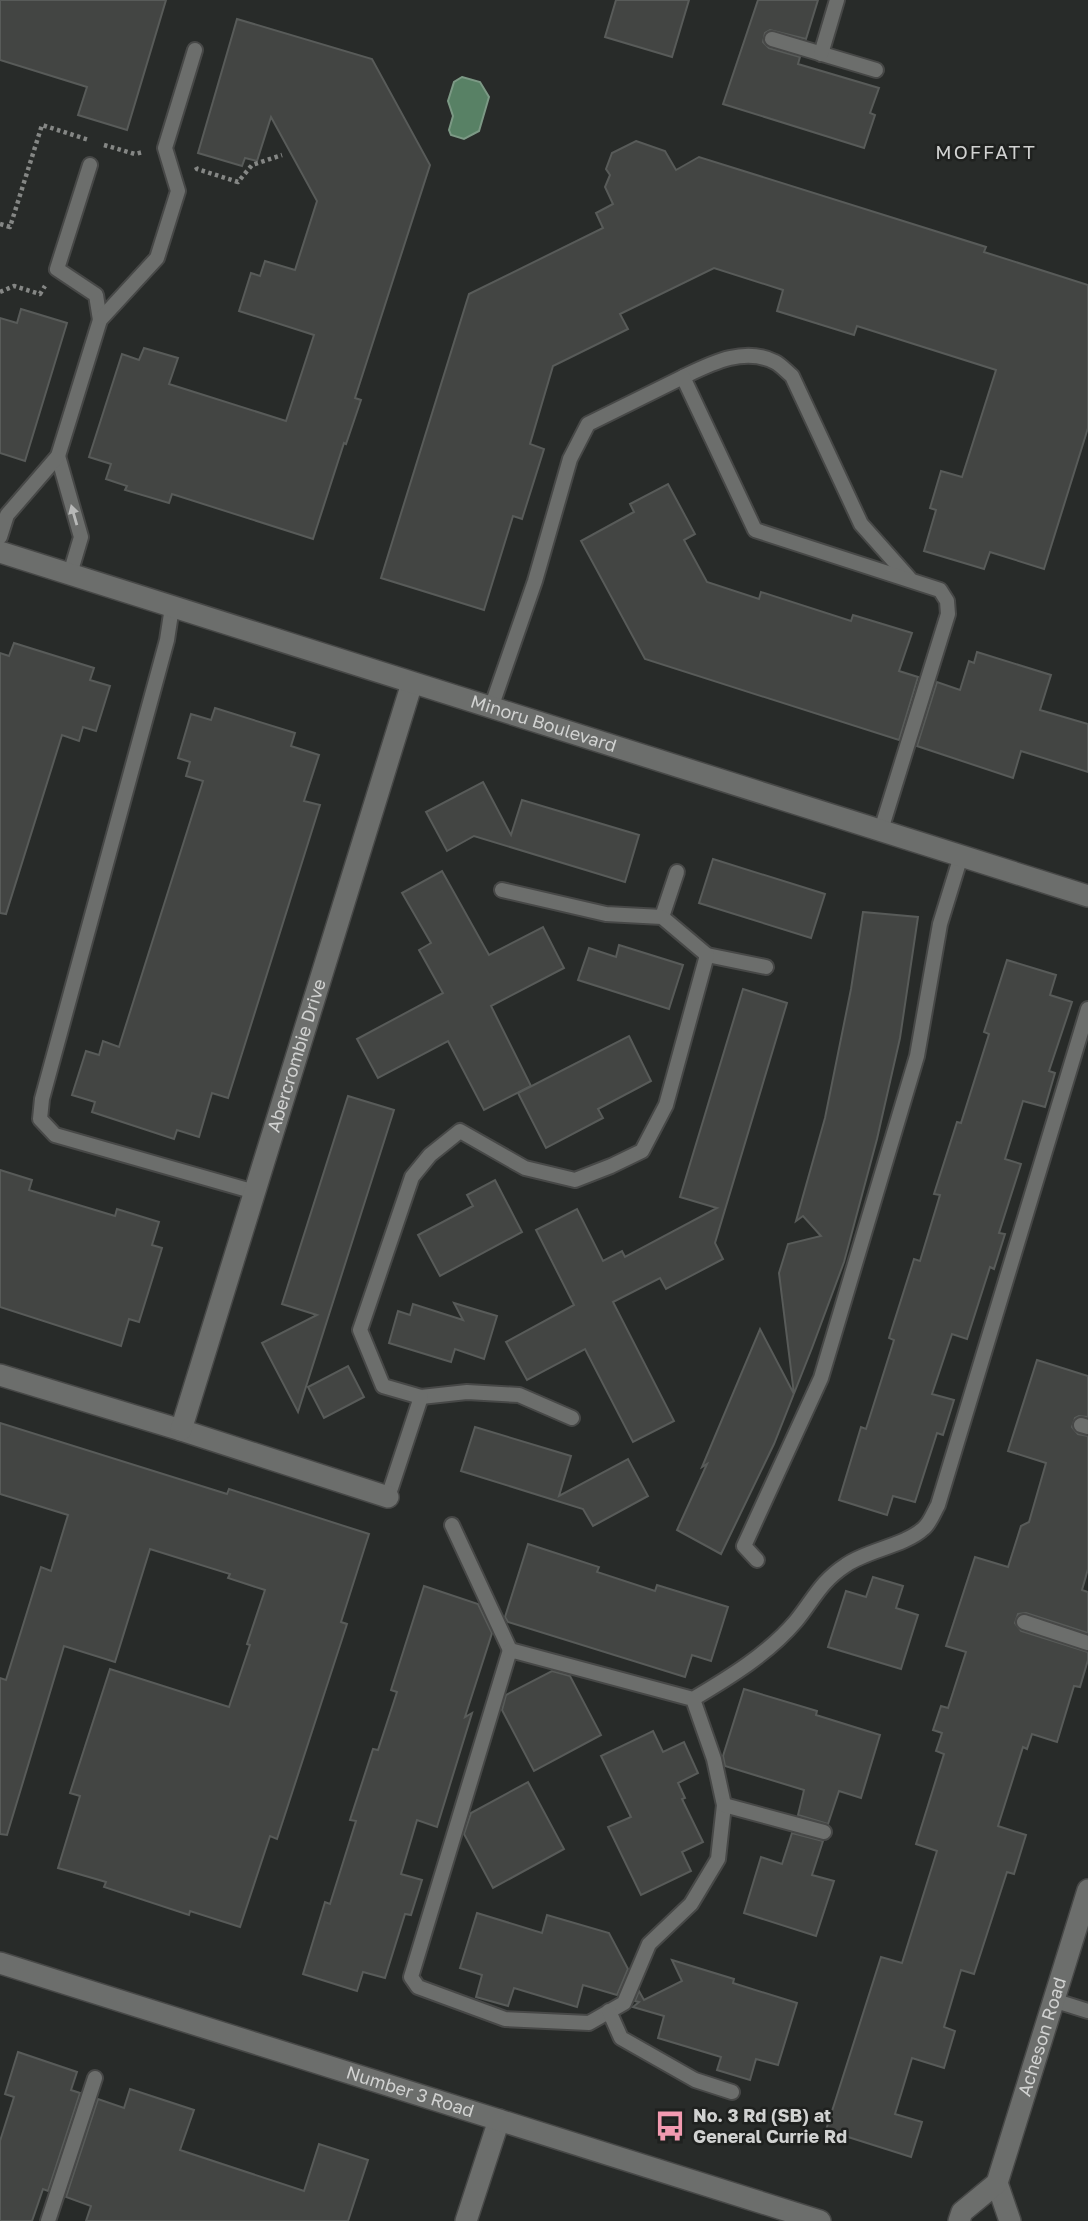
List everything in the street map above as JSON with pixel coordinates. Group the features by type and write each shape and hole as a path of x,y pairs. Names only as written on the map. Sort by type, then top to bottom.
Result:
{"street":[{"name":"Minoru Boulevard","path":"0,552 1088,896"},
{"name":"Abercrombie Drive","path":"181,1430 412,683"},
{"path":"0,1374 388,1497"},
{"name":"Acheson Road","path":"997,2183 1088,1890"},
{"name":"Number 3 Road","path":"0,1963 820,2221"},
{"path":"466,2221 499,2120"},
{"path":"960,2221 962,2212 997,2183 1010,2221"}],"lane":[{"path":"821,54 837,0"},
{"path":"772,39 876,70"},
{"path":"0,537 7,514 58,456 100,320 157,258 178,191 165,148 195,50"},
{"path":"90,165 57,269 96,295 100,320"},
{"path":"491,708 535,580 570,459 588,424 720,359 754,356 775,362 792,376 861,524 911,580"},
{"path":"683,377 755,530 940,590 947,601 948,614 881,830"},
{"path":"58,456 80,537 70,574"},
{"path":"172,607 167,640 42,1099 40,1119 55,1136 255,1192"},
{"path":"757,1560 744,1546 821,1378 917,1056 940,924 961,856"},
{"path":"662,918 677,872"},
{"path":"502,890 606,914 662,918 707,955 766,967"},
{"path":"572,1418 519,1395 467,1392 421,1397 383,1386 360,1330 412,1177 430,1155 460,1131 525,1168 575,1180 642,1151 666,1105 707,955"},
{"path":"510,1650 693,1699 737,1674 779,1638 796,1621 822,1583 848,1563 895,1544 924,1528 938,1505 1088,1009"},
{"path":"388,1497 421,1397"},
{"path":"452,1525 510,1650 411,1977 418,1987 505,2019 589,2023 624,2003 649,1944 691,1904 718,1859 724,1805 714,1759 693,1699"},
{"path":"1024,1622 1088,1643"},
{"path":"724,1805 824,1832"},
{"path":"1053,2000 1088,2011"},
{"path":"609,2011 621,2038 695,2080 732,2092"},
{"path":"48,2221 95,2078"}],"path":[{"path":"191,158 197,169 238,182 252,165 282,155"},
{"path":"0,292 14,286 40,294 57,269"}],"shaded area":[{"path":"462,77 480,82 489,97 479,131 464,139 451,135 449,130 453,116 448,101 454,82"}],"building":[{"path":"0,0 166,0 127,130 78,115 87,87 0,60"},
{"path":"616,0 689,0 672,57 605,37"},
{"path":"758,0 818,0 806,39 770,30 765,33 763,42 769,48 800,57 798,64 879,88 870,113 875,115 864,148 723,104"},
{"path":"237,19 372,59 430,165 355,398 361,400 313,539 172,494 169,503 125,490 127,486 106,479 111,464 89,457 122,354 139,360 144,348 178,358 169,384 286,421 314,335 239,311 251,273 260,276 265,261 295,270 317,201 271,117 257,161 245,158 242,166 198,153"},
{"path":"636,141 665,151 676,170 699,157 986,247 984,252 1088,285 1088,428 1044,569 990,552 984,569 924,551 936,510 930,508 941,471 962,477 996,370 857,326 854,335 777,311 783,290 714,268 620,314 628,329 553,366 530,444 544,449 522,519 513,516 484,610 381,578 469,294 603,228 596,213 613,204 605,187 610,175 606,169 612,153"},
{"path":"21,309 67,323 25,461 0,453 0,318 17,323"},
{"path":"668,484 695,534 684,540 707,582 759,599 761,592 851,621 853,615 912,633 899,671 918,677 899,740 645,659 581,541 634,512 630,504"},
{"path":"14,643 94,668 90,680 110,686 96,731 83,727 79,741 62,735 6,914 0,913 0,653 9,656"},
{"path":"977,652 1051,675 1040,710 1088,724 1088,772 1021,751 1013,778 917,746 937,682 960,690 969,661 974,663"},
{"path":"215,708 295,733 291,746 319,755 304,801 320,805 228,1098 212,1093 199,1137 177,1130 174,1139 92,1112 95,1102 72,1095 86,1051 99,1055 103,1041 119,1047 203,781 186,776 190,762 178,758 191,714 211,720"},
{"path":"483,782 511,835 522,800 639,835 625,882 474,836 447,851 426,812"},
{"path":"713,859 825,894 811,938 699,903"},
{"path":"442,871 489,955 543,927 564,968 491,1006 531,1086 484,1110 448,1041 378,1078 357,1039 443,993 419,950 431,943 402,893"},
{"path":"863,912 918,917 900,1038 877,1139 844,1262 794,1394 779,1273 788,1244 821,1236 803,1216 796,1221 825,1118 851,989"},
{"path":"619,945 683,965 669,1009 578,980 589,948 616,957"},
{"path":"1007,960 1056,975 1050,995 1072,1002 1049,1071 1055,1073 1045,1107 1023,1101 1005,1159 1021,1164 999,1233 1005,1234 994,1269 990,1267 967,1339 952,1334 932,1394 954,1400 943,1435 937,1433 915,1502 893,1496 887,1515 839,1500 861,1427 866,1429 894,1340 889,1338 914,1259 920,1261 940,1195 934,1194 957,1122 961,1123 989,1034 984,1032"},
{"path":"743,989 787,1003 715,1243 723,1259 666,1289 660,1278 613,1302 674,1421 633,1442 585,1349 527,1380 506,1342 574,1305 536,1230 577,1209 603,1261 622,1251 625,1257 717,1208 680,1197"},
{"path":"629,1036 651,1081 598,1109 603,1118 546,1148 518,1093"},
{"path":"348,1096 394,1110 298,1412 262,1343 317,1315 282,1304"},
{"path":"0,1170 32,1180 29,1190 115,1216 117,1209 159,1222 152,1245 162,1248 139,1322 129,1319 121,1346 0,1307"},
{"path":"495,1180 522,1232 440,1276 418,1235 473,1206 467,1195"},
{"path":"454,1303 497,1316 484,1359 455,1349 451,1362 389,1343 398,1311 410,1315 413,1304 463,1320"},
{"path":"760,1329 794,1394 774,1444 721,1554 677,1530 707,1464 702,1467"},
{"path":"1037,1360 1088,1376 1088,1417 1075,1418 1072,1427 1078,1434 1088,1436 1088,1569 1082,1590 1088,1592 1088,1633 1026,1613 1018,1614 1015,1623 1021,1631 1088,1652 1088,1660 1080,1687 1074,1686 1057,1742 1032,1734 1027,1749 1023,1747 998,1826 1026,1835 1014,1874 1007,1872 974,1974 961,1970 944,2027 955,2031 944,2068 912,2058 895,2114 922,2122 911,2157 826,2130 881,1957 902,1963 937,1851 916,1844 944,1754 936,1751 942,1733 933,1730 941,1706 948,1708 966,1652 946,1646 975,1557 1008,1567 1021,1526 1029,1522 1046,1463 1008,1451"},
{"path":"348,1366 364,1397 324,1418 308,1387"},
{"path":"0,1423 227,1494 229,1489 369,1534 341,1622 347,1624 277,1839 270,1836 240,1927 190,1911 189,1915 104,1887 106,1882 58,1868 80,1796 70,1793 110,1669 229,1707 265,1590 228,1578 230,1574 150,1549 115,1662 64,1646 7,1835 0,1834 0,1678 6,1680 41,1567 51,1571 68,1515 0,1494"},
{"path":"475,1427 571,1456 559,1496 628,1459 648,1496 593,1526 583,1509 461,1471"},
{"path":"528,1544 599,1567 597,1572 655,1591 657,1585 728,1607 711,1661 692,1655 685,1677 508,1622 505,1617"},
{"path":"873,1577 903,1586 896,1608 918,1615 901,1669 828,1647 846,1591 866,1597"},
{"path":"424,1586 478,1604 492,1633 465,1717 472,1713 437,1827 417,1820 401,1874 422,1880 411,1915 405,1914 385,1978 363,1972 357,1991 303,1974 325,1902 330,1904 356,1821 350,1820 373,1749 378,1750 397,1692 391,1690"},
{"path":"552,1671 570,1676 601,1735 534,1771 502,1710 506,1695"},
{"path":"744,1689 817,1711 816,1715 880,1735 861,1798 839,1791 828,1824 798,1815 804,1790 725,1766 723,1756"},
{"path":"653,1731 663,1752 684,1742 698,1773 678,1783 685,1798 682,1799 703,1842 682,1852 691,1871 641,1895 608,1827 631,1817 601,1756"},
{"path":"528,1782 564,1849 493,1888 464,1834 471,1813"},
{"path":"792,1833 823,1841 812,1875 834,1881 816,1936 744,1913 761,1857 782,1864"},
{"path":"477,1913 542,1933 547,1915 609,1933 628,1969 617,1995 583,1985 577,2007 514,1988 508,2006 476,1997 482,1975 460,1968"},
{"path":"672,1960 734,1979 733,1983 797,2003 778,2065 756,2059 750,2080 717,2070 721,2057 658,2038 664,2016 633,2007 639,2002 635,2001 639,1991 644,2000 682,1981"},
{"path":"18,2052 77,2072 71,2090 80,2093 48,2191 43,2189 32,2221 0,2221 0,2141 14,2097 5,2094"},
{"path":"130,2089 194,2110 180,2150 304,2191 319,2144 368,2160 348,2221 86,2221 91,2206 66,2197 98,2099 124,2108"}],"place":[{"name":"No. 3 Rd (SB) at General Currie Rd","path":"670,2126"}],"district":[{"name":"MOFFATT","path":"986,152"}]}
